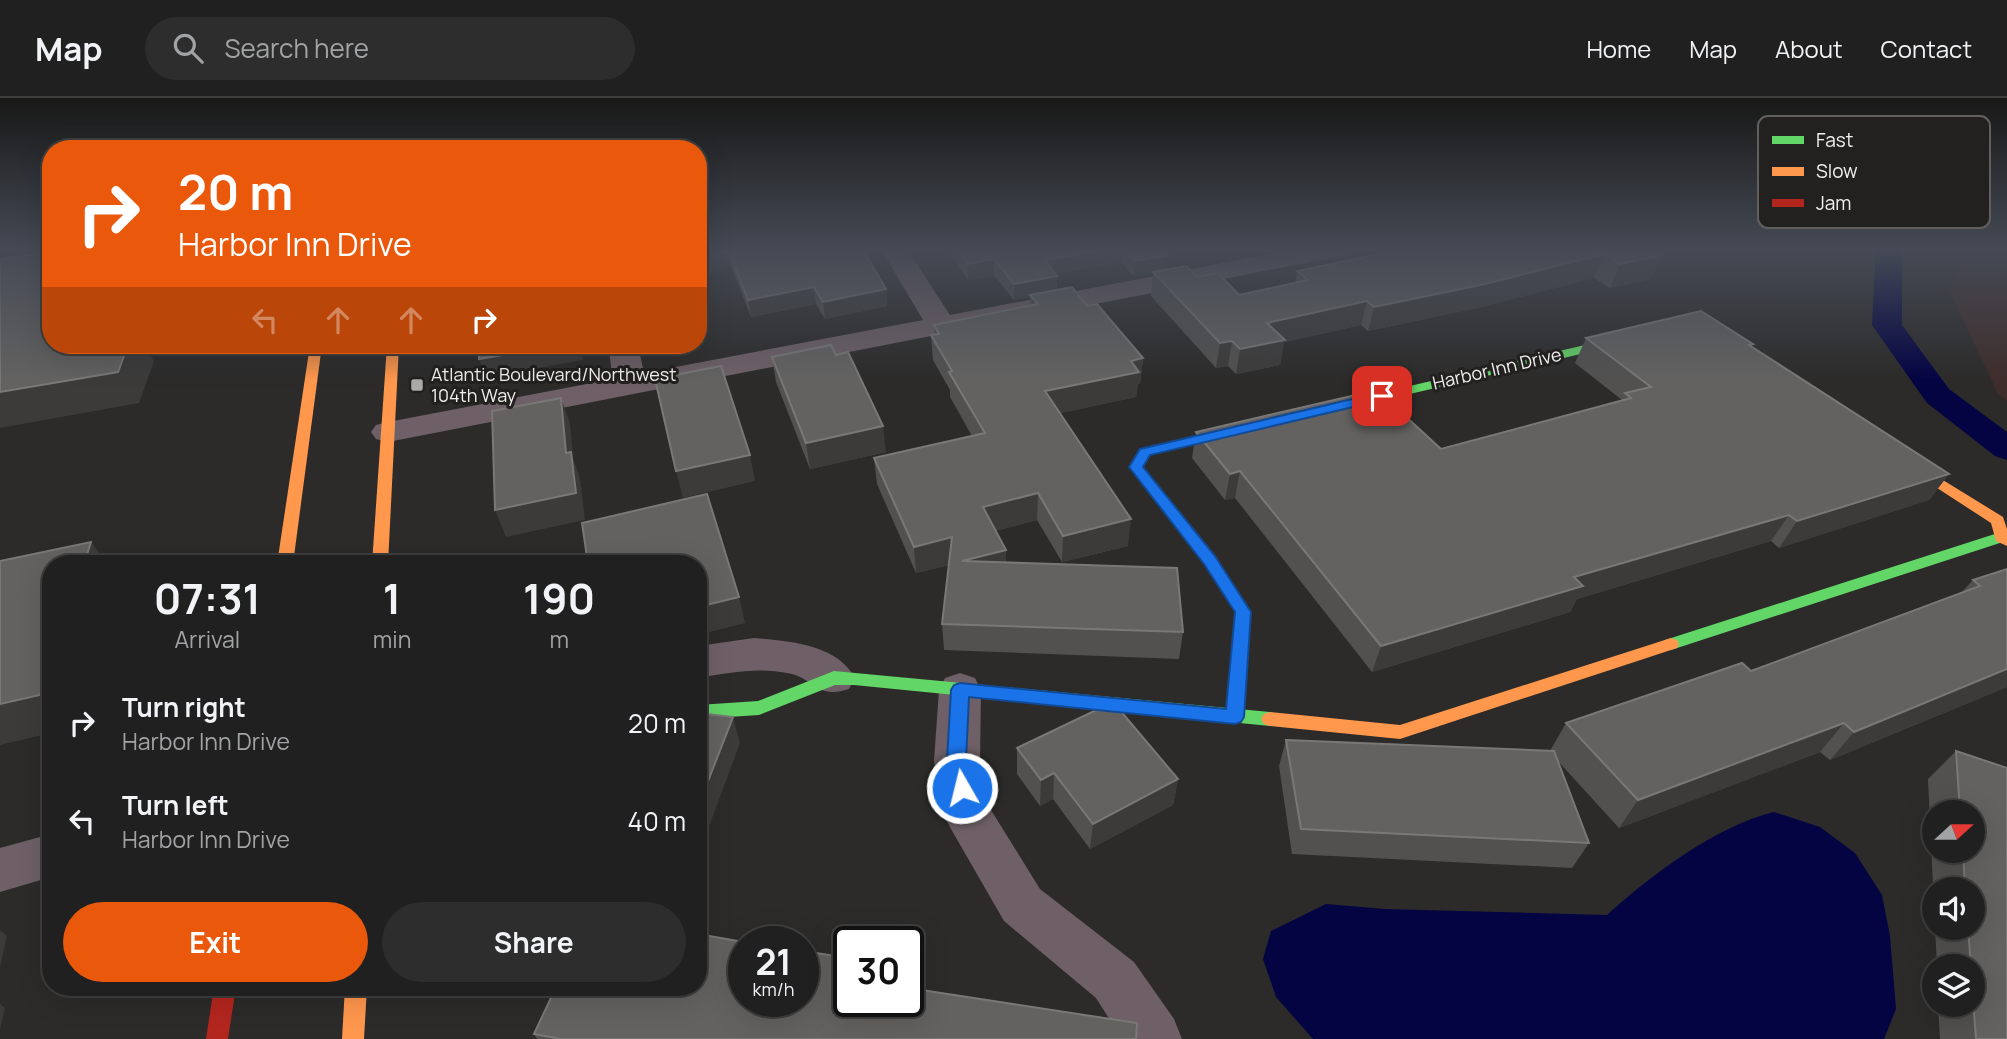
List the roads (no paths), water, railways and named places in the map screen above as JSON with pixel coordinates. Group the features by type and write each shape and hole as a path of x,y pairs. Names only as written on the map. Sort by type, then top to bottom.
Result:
{"street":[{"path":"922,293 942,326"},
{"path":"388,432 1107,293"},
{"name":"Harbor Inn Drive","path":"1316,412 1654,332"},
{"path":"286,555 315,354"},
{"path":"381,555 392,354"},
{"path":"625,354 630,386"},
{"path":"1235,717 1243,612 1210,560 1136,467 1145,452 1264,424"},
{"path":"707,661 754,654 799,658 834,678 1401,732 2004,539 1998,521 1882,446"},
{"path":"707,711 759,708 834,678"},
{"path":"960,690 957,761 968,815 1022,905 1115,980 1154,1039"},
{"path":"0,870 42,858"},
{"path":"217,1039 224,996"},
{"path":"353,1039 355,996"}],"waterway":[{"path":"1888,293 1887,325 1938,396 2007,449"}],"place":[{"name":"Atlantic Boulevard/Northwest 104th Way","path":"417,385"}]}
